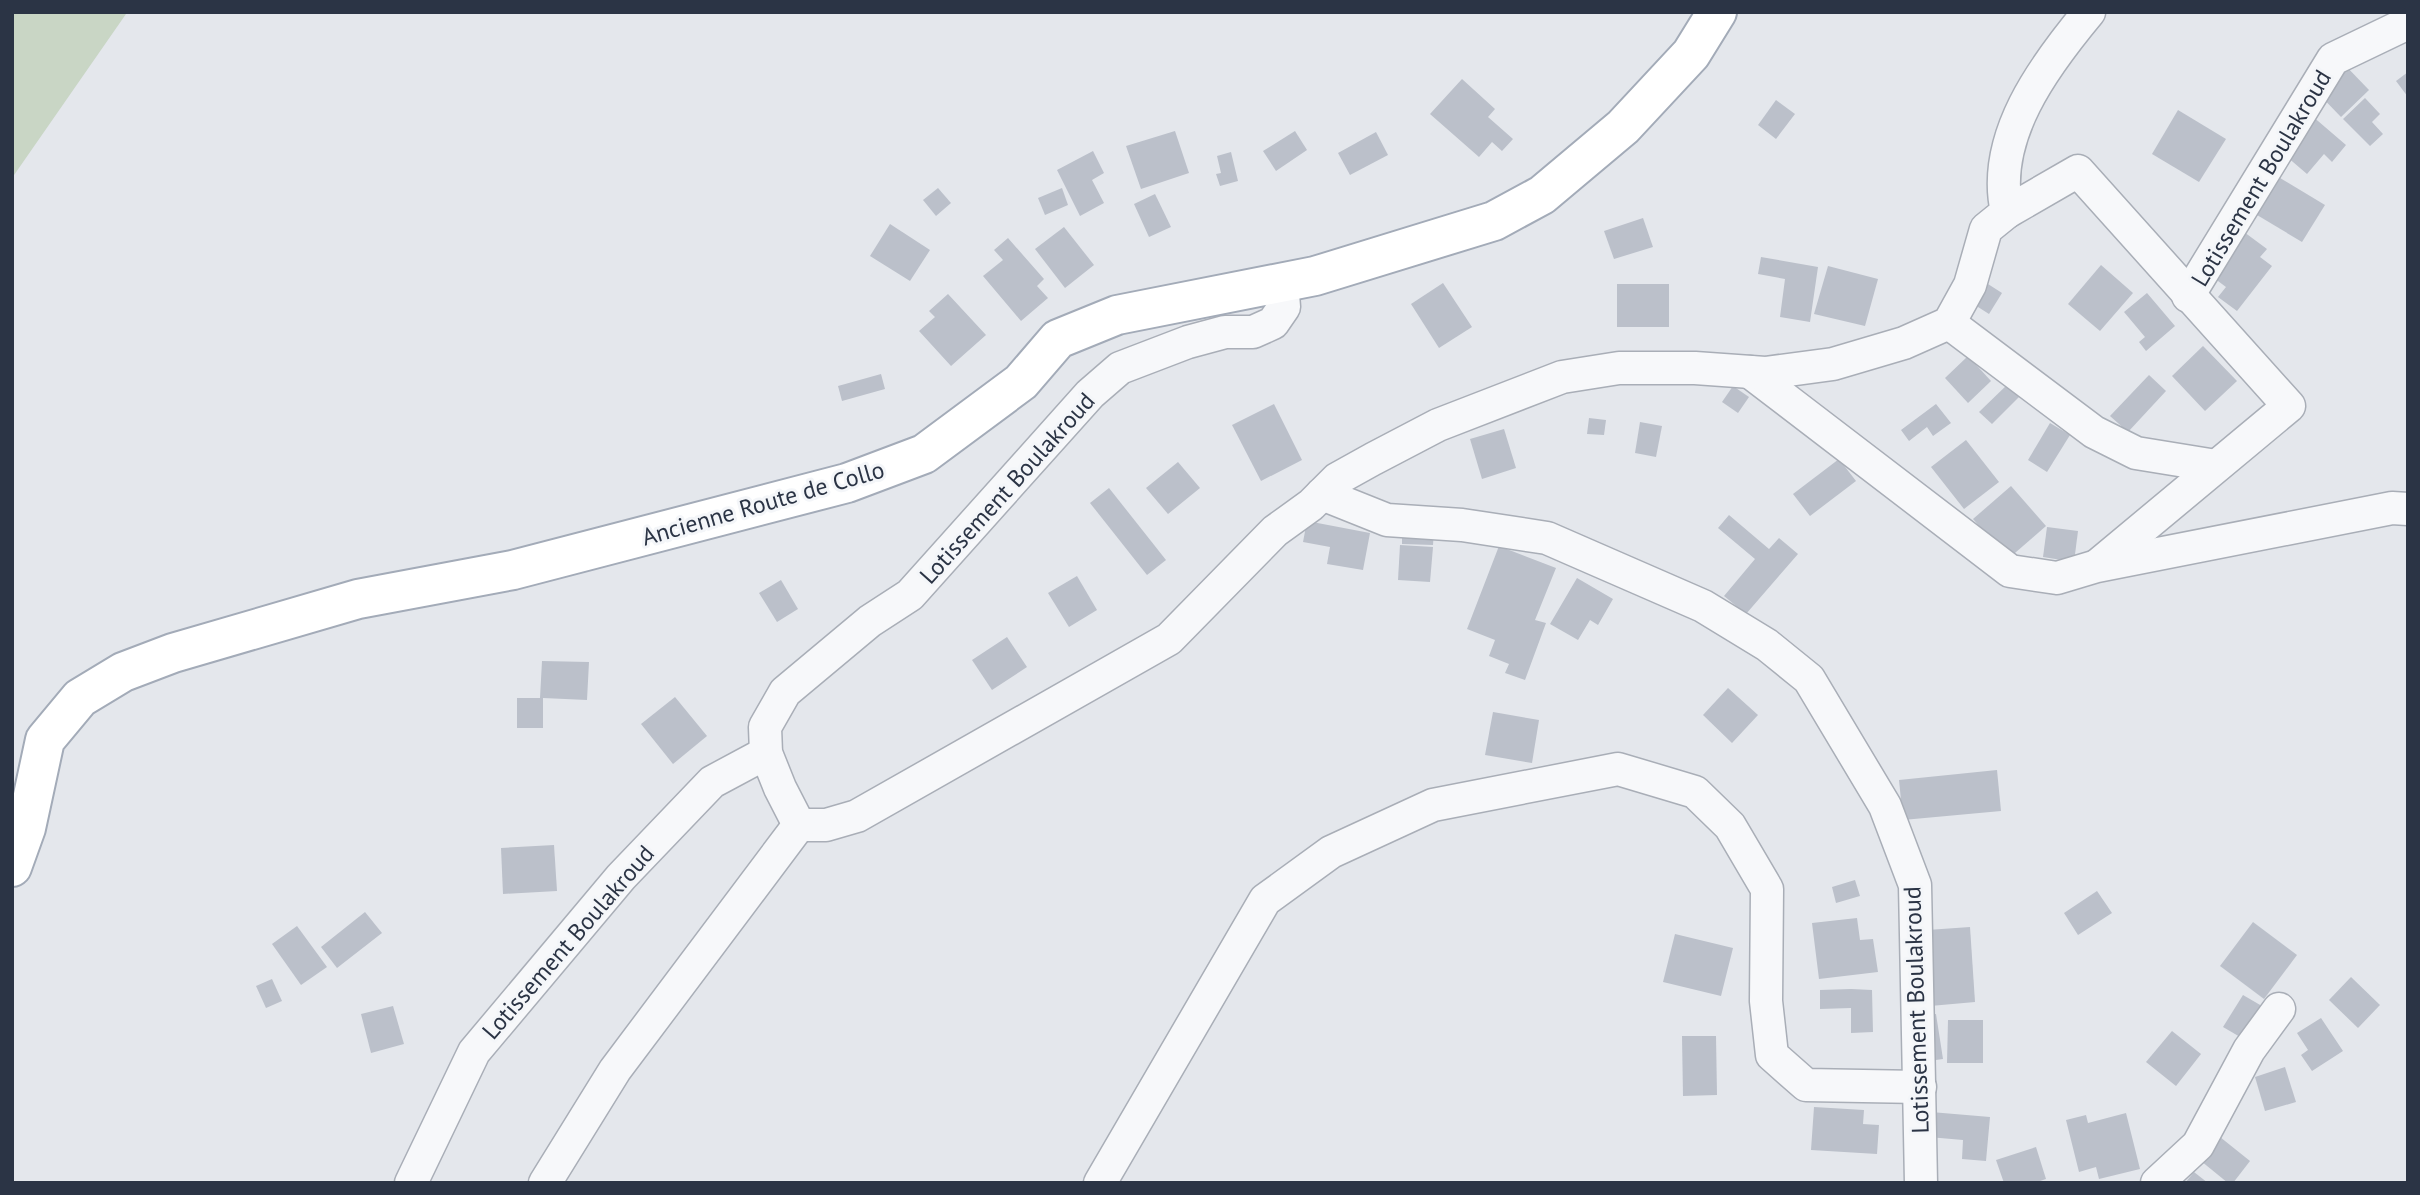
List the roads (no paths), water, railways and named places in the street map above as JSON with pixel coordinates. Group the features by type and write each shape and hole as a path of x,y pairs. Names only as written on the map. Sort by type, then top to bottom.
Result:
{"main road":[{"name":"Ancienne Route de Collo","path":"12,867 26,828 45,740 80,698 123,671 173,653 358,598 513,570 847,483 924,454 1021,382 1058,339 1117,315 1315,276 1493,221 1542,195 1623,127 1691,54 1717,12"}],"street":[{"path":"2007,212 2001,189 2004,159 2021,114 2053,56 2089,12"},
{"name":"Lotissement Boulakroud","path":"2189,296 2333,59 2408,23"},
{"name":"Lotissement Boulakroud","path":"1949,323 1970,285 1986,229 2007,212 2078,171 2289,405 2096,566"},
{"name":"Lotissement Boulakroud","path":"799,824 780,788 766,752 765,727 785,692 870,621 910,595 1090,394 1120,368 1188,342 1225,332 1253,332 1273,323 1284,307 1282,282"},
{"path":"545,1183 615,1070 799,824 826,825 858,816 1169,639 1275,531 1337,480 1438,425 1562,377 1619,368 1765,373 1833,364 1904,343 1949,323 2094,432 2136,453 2216,466"},
{"name":"Lotissement Boulakroud","path":"1750,372 2010,571 2057,578 2096,566 2392,509 2408,509"},
{"name":"Lotissement Boulakroud","path":"1322,494 1387,520 1462,525 1546,538 1703,606 1767,645 1810,679 1885,806 1915,885 1921,1183"},
{"name":"Lotissement Boulakroud","path":"420,1179 474,1052 621,877 712,782 766,752"},
{"path":"1100,1183 1265,900 1331,852 1433,805 1618,769 1695,792 1730,827 1767,890 1766,1000 1772,1055 1806,1085 1920,1087"},
{"path":"2157,1183 2198,1145 2249,1050 2279,1009"}]}
